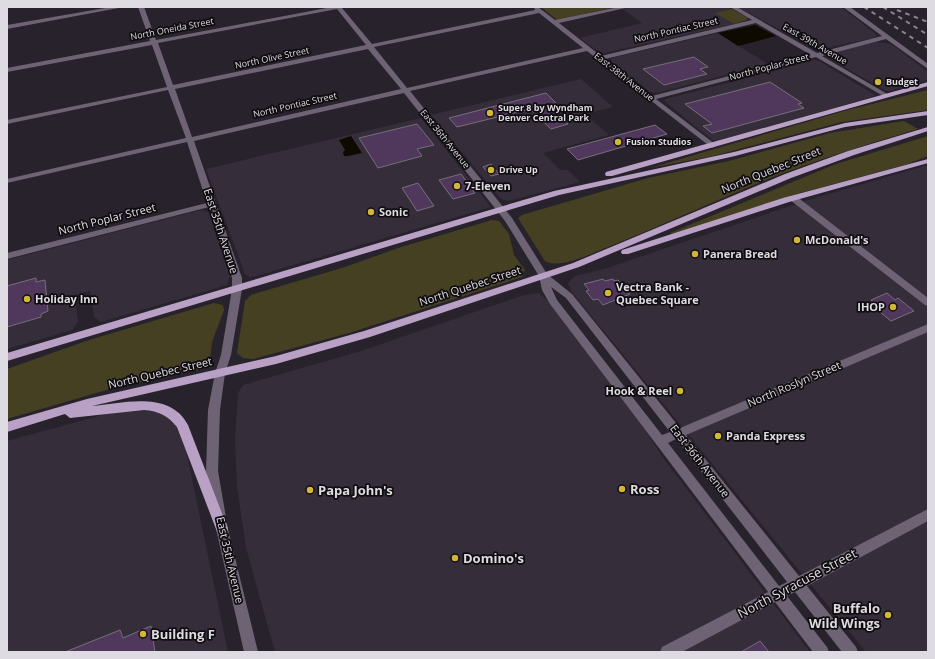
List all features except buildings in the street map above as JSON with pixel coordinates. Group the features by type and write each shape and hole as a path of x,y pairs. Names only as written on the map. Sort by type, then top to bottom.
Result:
{"main road":[{"path":"557,194 570,186 585,181 928,84"},
{"name":"North Quebec Street","path":"7,357 501,209 557,194 628,176 735,154 845,125 928,113"},
{"name":"North Quebec Street","path":"7,427 44,415 128,393 220,373 340,342 576,265 788,176 851,153 928,130"},
{"path":"576,265 660,242 793,198 928,161"},
{"path":"44,415 140,404 155,406 171,412 182,425 222,529"}],"street":[{"path":"7,27 121,7"},
{"name":"East 35th Avenue","path":"141,7 190,140 231,259 236,278 237,289 226,355 220,373 214,410 212,455 214,488 222,529 251,652"},
{"name":"North Oneida Street","path":"7,70 339,7"},
{"name":"East 36th Avenue","path":"339,7 501,209 544,276 569,296 851,652"},
{"path":"554,22 627,7"},
{"name":"East 39th Avenue","path":"733,7 887,96"},
{"path":"846,7 928,67"},
{"name":"East 38th Avenue","path":"538,9 712,146"},
{"name":"North Olive Street","path":"7,122 370,46 538,9"},
{"name":"North Pontiac Street","path":"600,58 757,21"},
{"name":"North Poplar Street","path":"650,98 887,37"},
{"name":"North Pontiac Street","path":"7,181 588,49"},
{"path":"793,198 928,303"},
{"name":"North Poplar Street","path":"7,256 212,204"},
{"name":"East 36th Avenue","path":"544,276 547,290 554,302 822,652"},
{"name":"North Roslyn Street","path":"660,441 928,328"},
{"name":"North Syracuse Street","path":"667,652 928,515"}],"shaded area":[{"path":"541,7 616,7 557,20"},
{"path":"633,7 729,7 732,9 716,13 734,24 604,53 599,52 580,38 642,23 623,9"},
{"path":"738,7 841,7 877,35 873,38 817,50"},
{"path":"732,9 748,18 747,20 734,24 715,13"},
{"path":"755,25 776,36 738,46 718,33"},
{"path":"718,33 768,64 657,93 650,92 610,60 612,58"},
{"path":"876,42 891,44 928,72 928,80 886,91 827,57 834,52"},
{"path":"814,60 819,61 875,95 717,141 712,140 664,101 666,99"},
{"path":"581,79 613,107 585,114 609,135 543,153 560,170 568,170 580,182 509,201 501,199 431,115"},
{"path":"928,90 928,110 842,122 713,156 650,168 844,111"},
{"path":"421,118 491,207 256,276 250,277 245,274 206,169"},
{"path":"904,121 918,129 842,152 768,179 576,260 559,263 545,261 518,218 522,215 648,178 729,161 830,133"},
{"path":"351,136 362,153 344,156 343,152 345,150 339,140"},
{"path":"928,136 928,156 905,165 800,193 673,235 670,233 836,164"},
{"path":"928,165 928,652 866,652 571,291 568,283 575,276 604,269 808,200"},
{"path":"201,210 208,212 230,275 227,285 101,322 94,317 90,291 75,295 78,322 72,330 7,349 7,260"},
{"path":"492,220 499,221 509,234 514,255 525,270 522,277 349,333 253,359 243,358 237,353 245,301 251,295"},
{"path":"539,293 549,302 644,428 661,455 810,652 275,652 246,548 237,487 235,439 238,393 243,385 361,351 524,295"},
{"path":"214,303 223,305 224,310 212,342 210,360 202,369 110,389 7,419 7,369 89,340"},
{"path":"148,407 174,419 185,445 228,652 7,652 7,441 106,414"}],"railway":[{"path":"864,7 928,48"},
{"path":"883,7 928,35"},
{"path":"897,10 928,22"}],"place":[{"name":"Budget","path":"878,82"},
{"name":"Super 8 by Wyndham Denver Central Park","path":"490,113"},
{"name":"Fusion Studios","path":"618,142"},
{"name":"Drive Up","path":"491,170"},
{"name":"7-Eleven","path":"457,186"},
{"name":"Sonic","path":"371,212"},
{"name":"McDonald's","path":"797,240"},
{"name":"Panera Bread","path":"695,254"},
{"name":"Vectra Bank - Quebec Square","path":"608,293"},
{"name":"Holiday Inn","path":"27,299"},
{"name":"IHOP","path":"893,307"},
{"name":"Hook & Reel","path":"680,391"},
{"name":"Panda Express","path":"718,436"},
{"name":"Ross","path":"622,489"},
{"name":"Papa John's","path":"310,490"},
{"name":"Domino's","path":"455,558"},
{"name":"Buffalo Wild Wings","path":"888,615"},
{"name":"Building F","path":"143,634"}]}
